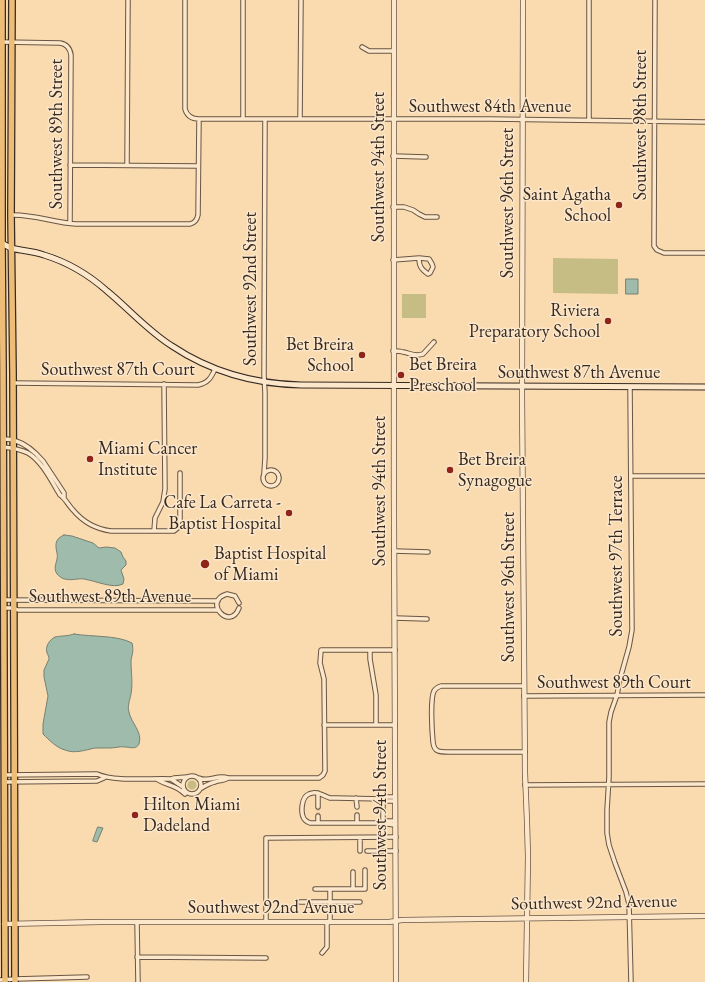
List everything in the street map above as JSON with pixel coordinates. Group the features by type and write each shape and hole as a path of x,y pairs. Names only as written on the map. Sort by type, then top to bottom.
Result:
{"main road":[{"path":"2,0 1,306 3,439 2,567 4,600 2,706 4,775 3,981"},
{"path":"12,0 11,215 14,600 14,980"},
{"name":"Southwest 87th Avenue","path":"1,243 12,248 44,255 77,270 107,290 152,331 171,346 215,369 238,377 264,383 292,385 705,387"},
{"name":"Southwest 87th Avenue","path":"1,251 12,248"},
{"path":"2,509 13,509"},
{"path":"2,706 11,701 14,697"}],"street":[{"path":"127,165 128,0"},
{"path":"11,215 24,215 70,223 190,224 195,222 198,215 199,119 190,117 185,109 185,0"},
{"path":"243,0 243,119"},
{"path":"300,119 301,0"},
{"name":"Southwest 94th Street","path":"394,0 393,385 396,982"},
{"name":"Southwest 96th Street","path":"523,0 522,386 525,785 528,843 526,982"},
{"path":"589,0 589,120"},
{"name":"Southwest 98th Street","path":"655,0 654,246 657,250 667,253 705,253"},
{"path":"2,42 12,43"},
{"name":"Southwest 89th Street","path":"12,43 60,43 67,46 70,50 70,223"},
{"path":"362,47 369,51 394,51"},
{"path":"1,112 12,112"},
{"name":"Southwest 84th Avenue","path":"199,119 589,120 705,122"},
{"name":"Southwest 92nd Street","path":"264,474 266,394 264,383 265,119"},
{"path":"393,156 426,157"},
{"path":"70,165 198,166"},
{"path":"393,207 404,207 425,217 437,217"},
{"path":"393,260 419,258 429,259 433,267 430,273 428,274 421,268 419,265 419,258"},
{"path":"393,351 402,351 412,355 420,355 423,354 434,342"},
{"name":"Southwest 87th Court","path":"13,383 202,384 210,378 215,369"},
{"path":"154,531 155,518 163,502 165,489 164,384"},
{"name":"Southwest 97th Terrace","path":"630,387 632,630 610,722 607,810 608,839 614,863 626,892 629,904 631,982"},
{"path":"3,439 20,442 43,460 64,493 64,498"},
{"path":"3,447 13,448 28,453 36,458 60,495 77,515 94,527 103,530 174,531 180,522 180,473"},
{"name":"Southwest 92nd Street","path":"265,458 271,469"},
{"path":"271,469 276,471 279,475 279,480 276,484 271,486 266,484 263,479 264,474 265,471 271,469"},
{"path":"631,476 705,476"},
{"path":"394,552 428,552"},
{"name":"Southwest 89th Avenue","path":"4,600 218,601 227,594 235,596 239,603"},
{"path":"218,601 218,610"},
{"name":"Southwest 89th Avenue","path":"4,608 14,608 18,610 218,610 222,616 229,617 236,614 239,608"},
{"path":"395,618 427,619"},
{"path":"4,782 97,781 104,778 171,779 187,778 191,776 205,780 221,777 316,778 323,775 324,771 324,679 320,663 321,650 395,650"},
{"path":"370,650 370,659 376,692 376,724"},
{"path":"524,686 438,687 433,694 432,701 432,739 434,748 437,751 444,752 525,752"},
{"name":"Southwest 89th Court","path":"524,696 705,695"},
{"path":"324,725 395,724"},
{"path":"4,775 97,774 104,778"},
{"path":"184,788 183,783 187,778"},
{"path":"199,778 201,784 199,790"},
{"path":"171,779 184,788 187,792 192,794 196,793 210,783 224,781 228,778"},
{"path":"157,779 177,787 185,794"},
{"path":"525,785 705,784"},
{"path":"395,799 385,797 383,799 330,798 318,793 305,797 302,810 306,822 310,823 383,823 385,821 395,823"},
{"path":"318,793 318,807"},
{"path":"356,798 357,807"},
{"path":"383,799 383,823"},
{"path":"357,815 357,823"},
{"path":"318,816 318,823"},
{"path":"266,922 266,838 396,837"},
{"path":"360,838 360,850"},
{"path":"367,851 396,851"},
{"path":"315,889 365,889 365,870"},
{"path":"353,872 353,889"},
{"path":"322,953 327,947 330,889"},
{"path":"300,902 360,902"},
{"name":"Southwest 92nd Avenue","path":"4,924 137,922 389,922 396,920 705,916"},
{"path":"137,922 138,982"},
{"path":"138,957 266,958"},
{"path":"3,981 87,977"}],"shaded area":[{"path":"553,258 618,259 618,294 553,293"},
{"path":"626,279 638,279 638,294 626,294"},
{"path":"402,294 426,294 426,318 402,318"},
{"path":"64,535 93,543 99,548 115,548 121,552 126,561 126,565 121,570 124,579 123,584 114,586 84,579 67,580 57,574 55,569 57,556 56,544 57,540"},
{"path":"74,634 112,637 132,643 132,686 128,710 139,735 140,740 138,746 133,748 95,748 72,752 56,746 43,734 43,724 48,696 44,677 44,670 49,659 47,646 55,637"},
{"path":"190,781 194,781 196,785 194,789 190,789 188,787 188,783"},
{"path":"98,827 103,828 97,842 93,841"}],"tunnel":[{"path":"318,807 318,816"}],"place":[{"name":"Saint Agatha School","path":"619,205"},
{"name":"Riviera Preparatory School","path":"608,321"},
{"name":"Bet Breira School","path":"362,355"},
{"name":"Bet Breira Preschool","path":"401,375"},
{"name":"Miami Cancer Institute","path":"90,459"},
{"name":"Bet Breira Synagogue","path":"450,470"},
{"name":"Cafe La Carreta - Baptist Hospital","path":"289,513"},
{"name":"Baptist Hospital of Miami","path":"205,564"},
{"name":"Hilton Miami Dadeland","path":"135,815"}]}
